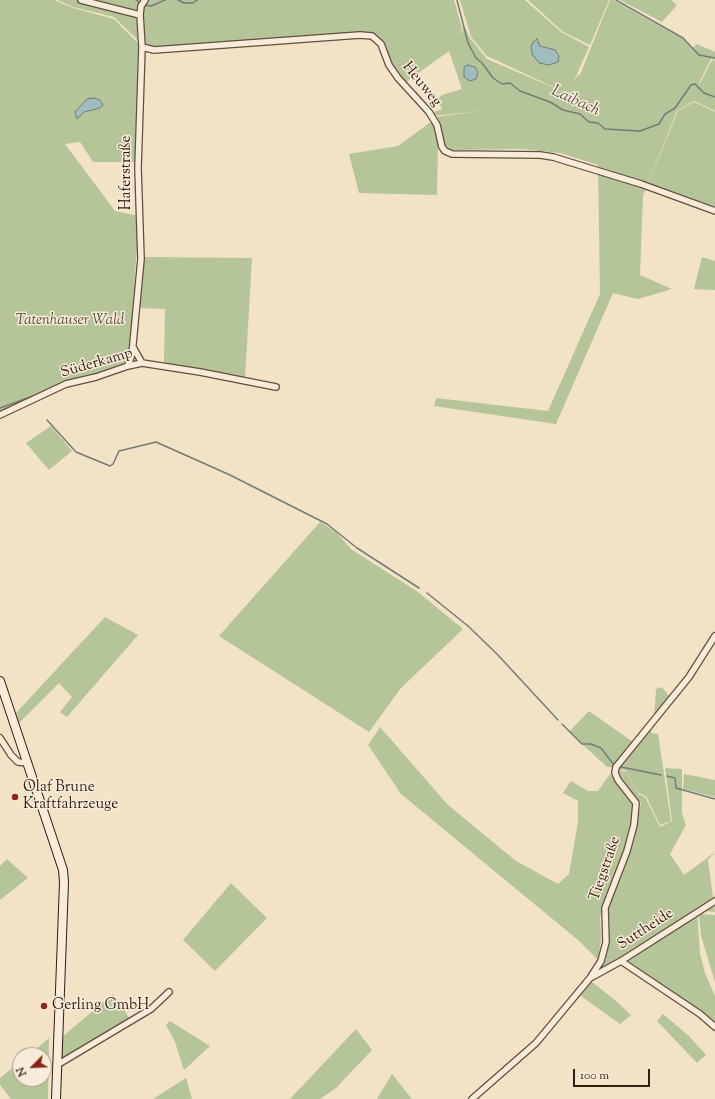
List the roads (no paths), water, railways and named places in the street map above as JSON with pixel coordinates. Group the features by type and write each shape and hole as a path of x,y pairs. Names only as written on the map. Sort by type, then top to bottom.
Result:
{"main road":[{"path":"0,681 60,856 64,882 56,1099"}],"street":[{"path":"81,0 140,15"},
{"name":"Haferstraße","path":"128,366 132,346 141,259 138,168 142,47 140,15 143,3"},
{"name":"Heuweg","path":"142,47 154,50 360,35 372,36 381,44 389,65 398,78 429,112 437,125 442,147 445,151 452,154 540,155 553,157 641,184 715,211"},
{"path":"132,346 142,363"},
{"name":"Süderkamp","path":"0,415 66,384 96,377 128,366 142,363 200,372 276,387"},
{"name":"Tiegstraße","path":"472,1099 536,1043 590,978 604,953 605,908 627,851 634,825 636,803 618,780 615,773 616,767 689,677 715,636"},
{"path":"0,738 11,755 18,762 28,763"},
{"name":"Suttheide","path":"590,978 621,961 715,901"},
{"path":"621,961 700,1014 715,1027"},
{"path":"57,1064 151,1009 170,992"}],"water":[{"path":"537,39 540,46 555,50 559,56 558,62 549,65 539,63 532,54 531,47 533,42"},
{"path":"468,65 475,67 478,72 476,79 470,81 464,77 464,67"},
{"path":"94,98 100,100 103,105 100,108 84,112 77,119 75,112 87,99"}],"waterway":[{"name":"Laibach","path":"136,0 141,3"},
{"name":"Laibach","path":"144,5 151,6 165,0"},
{"name":"Laibach","path":"178,0 184,3 193,3 197,0"},
{"name":"Laibach","path":"457,0 468,43 476,58 482,63 493,78 502,84 510,83 520,91 550,102 563,110 580,114 589,122 598,123 605,129 640,131 659,124 665,114 675,108 691,85 695,84 704,93 715,97"},
{"path":"616,0 683,38 699,55 715,58"},
{"path":"0,408 33,396"},
{"path":"47,420 76,452 110,466 113,464 119,451 156,442 230,475 327,524 357,548 419,588"},
{"path":"427,593 468,626 497,654 558,720"},
{"path":"562,724 582,744 591,744 601,748 614,765"},
{"path":"621,767 661,775"},
{"path":"667,776 675,778 676,788 715,799"}],"place":[{"name":"Olaf Brune Kraftfahrzeuge","path":"15,797"},
{"name":"Gerling GmbH","path":"44,1006"}],"park label":[{"name":"Tatenhauser Wald","path":"70,321"}]}
